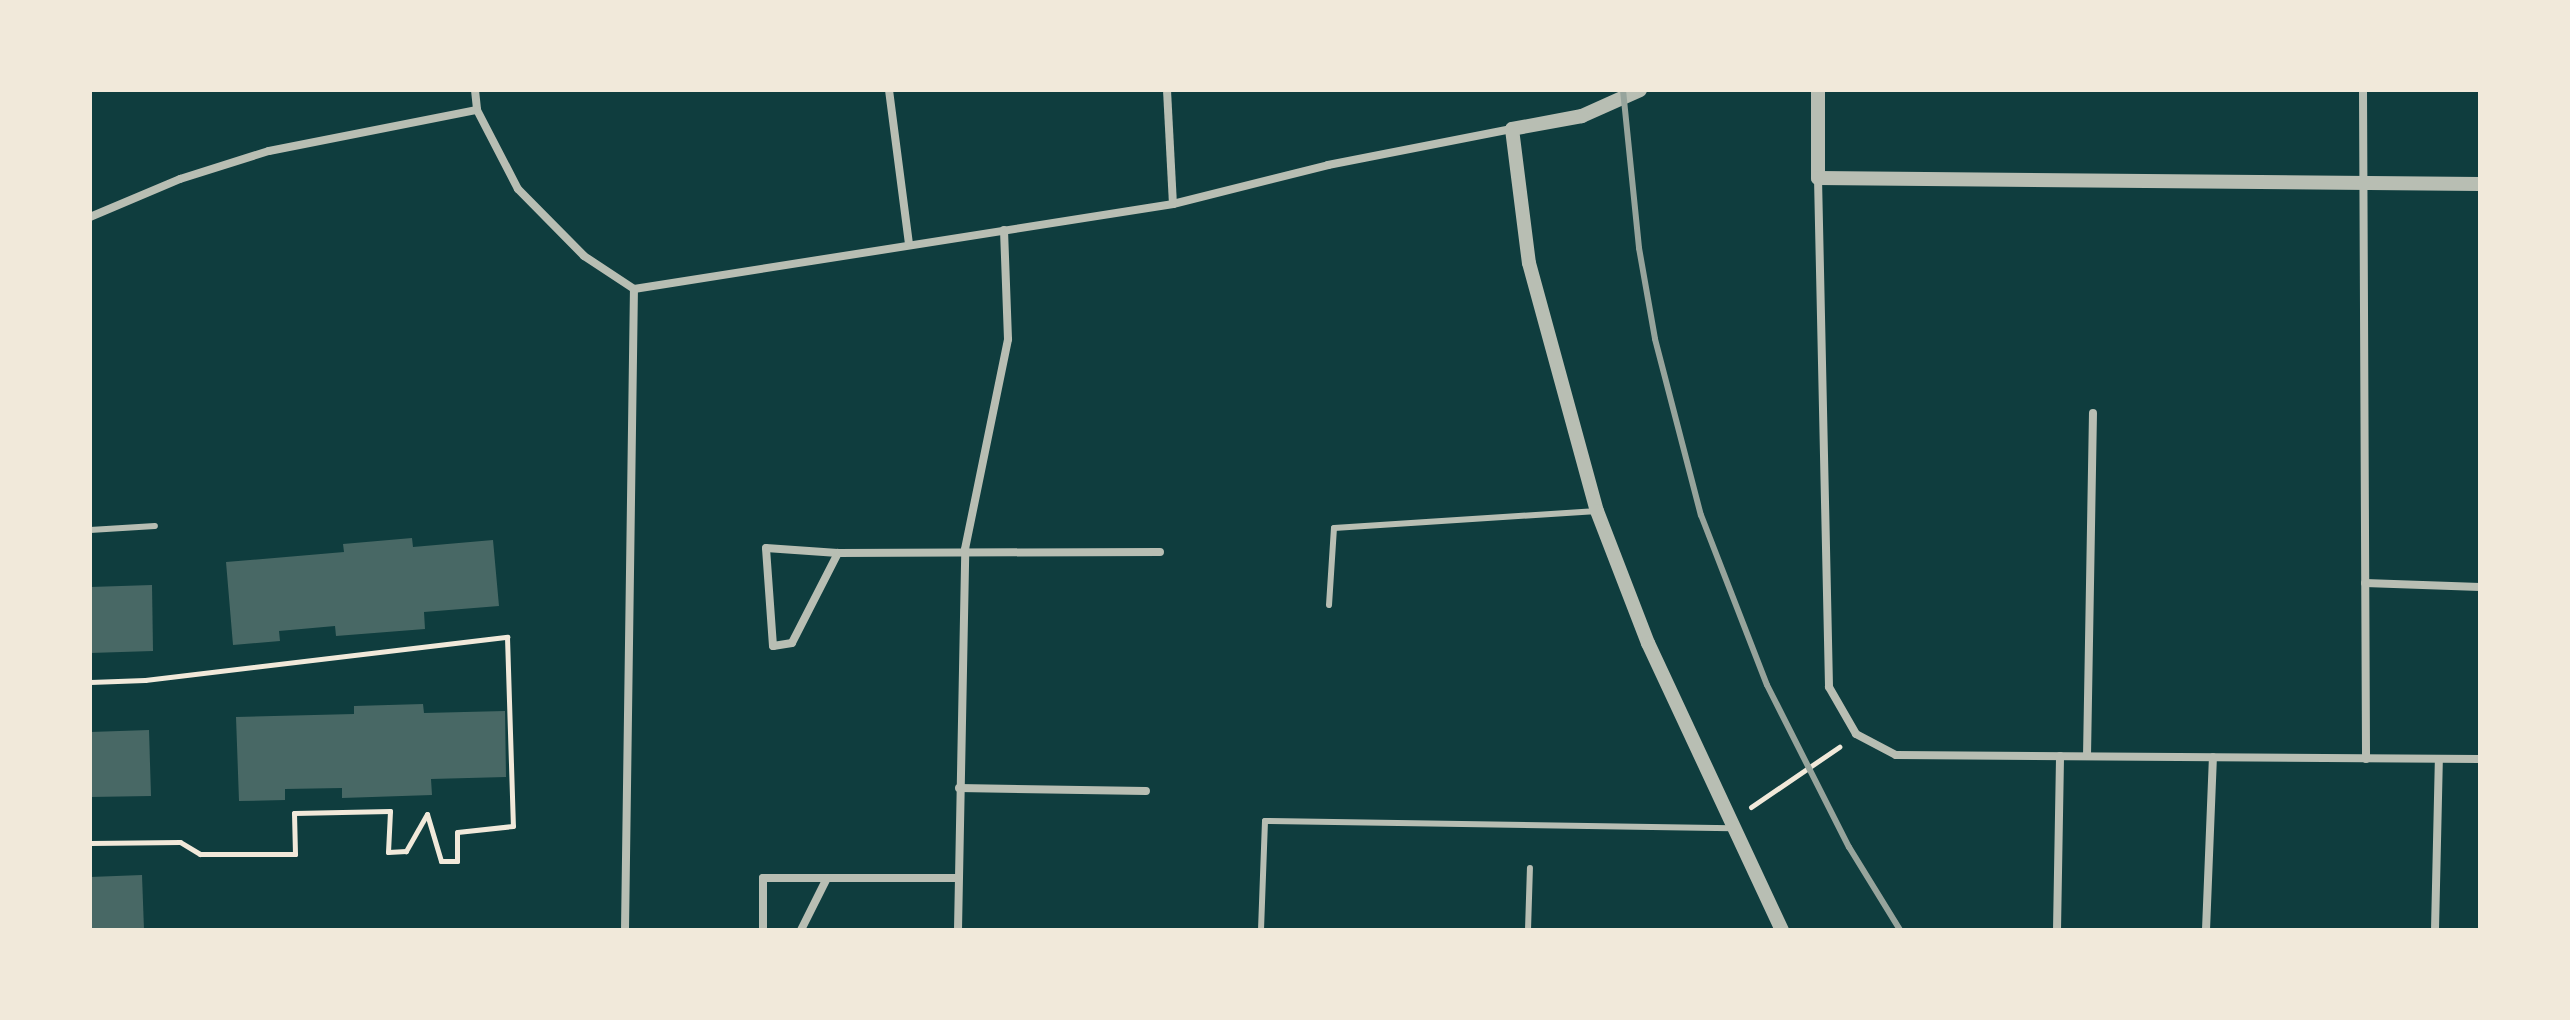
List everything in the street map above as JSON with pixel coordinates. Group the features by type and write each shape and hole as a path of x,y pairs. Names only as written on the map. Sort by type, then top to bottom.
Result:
{"street":[{"path":"475,90 477,110 518,189 584,256 634,289 1173,204 1328,165 1582,116 1640,90"},
{"path":"889,90 909,244"},
{"path":"1167,90 1173,204"},
{"path":"1818,90 1829,687 1856,734 1896,755 2480,759"},
{"path":"2363,90 2366,759"},
{"path":"90,217 180,179 269,151 477,110"},
{"path":"1512,129 1541,318 1597,511 1648,643 1782,930"},
{"path":"1818,178 2480,184"},
{"path":"958,930 965,549 1008,339 1004,230"},
{"path":"625,930 634,289"},
{"path":"2087,756 2093,413"},
{"path":"838,553 792,643 773,646 766,548 838,553 965,549 1160,552"},
{"path":"2365,583 2480,587"},
{"path":"2057,930 2060,756"},
{"path":"2206,930 2213,757"},
{"path":"2435,930 2439,759"},
{"path":"959,788 1146,791"},
{"path":"763,930 763,878 958,878"},
{"path":"801,930 827,878"}],"lane":[{"path":"1329,605 1334,528 1597,511"},
{"path":"90,530 155,526"},
{"path":"1261,930 1265,821 1734,824"},
{"path":"1528,930 1530,868"}],"path":[{"path":"90,682 145,680 507,637 513,826 457,832 457,861 441,861 427,814 406,851 388,852 390,811 294,813 295,854 200,854 180,842 90,843"},
{"path":"1734,824 1856,734"}],"building":[{"path":"412,538 413,547 493,540 499,606 424,612 425,629 336,636 335,626 279,631 280,641 233,645 226,562 344,552 343,544"},
{"path":"152,585 153,651 90,653 90,587"},
{"path":"423,704 424,713 505,711 506,777 431,779 432,795 342,798 342,788 285,789 285,800 239,801 236,717 354,714 354,706"},
{"path":"149,730 151,796 90,797 90,732"},
{"path":"142,875 144,930 90,930 90,877"}],"railway":[{"path":"1623,90 1639,248 1655,339 1701,515 1767,685 1849,847 1900,930"}]}
